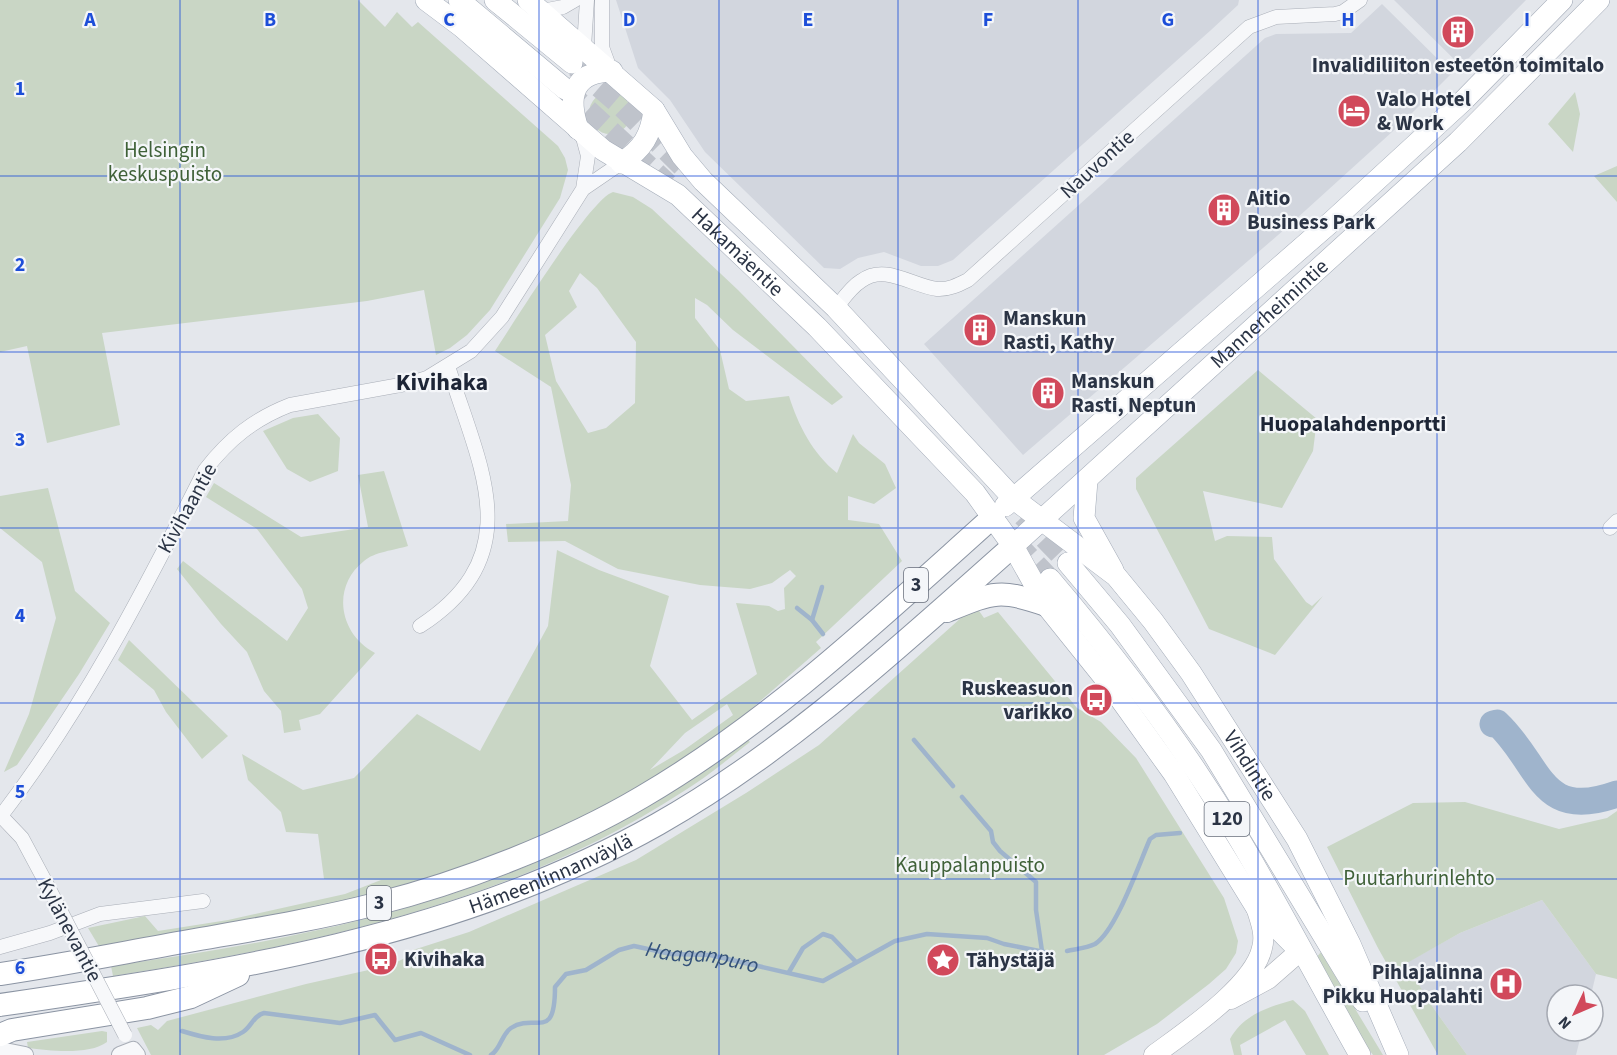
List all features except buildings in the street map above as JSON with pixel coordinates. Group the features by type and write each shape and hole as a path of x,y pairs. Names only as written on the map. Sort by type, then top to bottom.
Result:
{"highway":[{"name":"Hämeenlinnanväylä","path":"0,974 316,918 380,903 487,868 571,833 641,798 754,723 839,654 993,516"},
{"name":"Hämeenlinnanväylä","path":"0,1005 266,962 392,932 503,896 587,860 658,824 734,775 808,722 1013,546"},
{"path":"929,619 986,595 998,593 1019,595 1046,605"},
{"path":"0,1035 12,1030 147,1008 191,997 266,962"}],"main road":[{"name":"Hakamäentie","path":"426,0 462,27 578,129 621,163 678,195 817,327 993,516 1013,546"},
{"path":"459,0 570,88"},
{"name":"Hakamäentie","path":"495,0 578,55 612,70 654,110 682,156 703,181 836,308 1014,499 1041,521"},
{"name":"Mannerheimintie","path":"993,516 1330,223 1463,101 1562,0"},
{"name":"Mannerheimintie","path":"1013,546 1088,481 1458,142 1599,0"},
{"name":"Hakamäentie","path":"535,6 578,55"},
{"path":"578,55 570,88 578,129"},
{"path":"570,88 592,74 612,70"},
{"path":"621,163 646,141 651,132 654,110"},
{"path":"817,327 836,308"},
{"path":"1088,481 1084,518 1116,576"},
{"name":"Vihdintie","path":"1041,521 1116,576 1191,673 1297,839 1328,899 1397,1055"},
{"path":"1013,546 1046,605 1111,686 1162,756 1256,907 1300,951"},
{"name":"Vihdintie","path":"1068,563 1120,625 1211,750 1397,1055"},
{"name":"120","path":"1050,579 1109,649 1191,762 1236,833 1360,1055"},
{"path":"1154,1055 1218,1006 1268,979 1310,943 1328,899"},
{"path":"1218,1006 1251,969 1262,950 1264,934 1256,907"}],"street":[{"path":"535,6 563,7 574,0"},
{"path":"578,55 587,0"},
{"path":"602,0 602,47 612,70"},
{"name":"Nauvontie","path":"836,308 859,282 874,274 894,276 938,289 948,288 968,280 1249,27 1275,17 1335,14 1352,7 1360,0"},
{"name":"Kivihaantie","path":"578,129 588,148 583,189"},
{"name":"Kivihaantie","path":"0,816 89,686 205,470 220,450 252,423 290,405 411,382 448,366 471,351 502,317 583,189 621,163"},
{"path":"420,626 442,610 464,588 476,568 488,521 488,495 448,366"},
{"name":"Kylänevantie","path":"0,816 22,838 125,1035 131,1054"},
{"path":"0,947 50,933 100,914 203,901"},
{"path":"0,1050 25,1055"}],"shaded area":[{"path":"616,0 1239,0 1238,5 1211,30 953,260 938,266 921,266 884,252 858,258 840,269 824,268 705,152 670,100 638,68"},
{"name":"Invalidiliiton esteetön toimitalo","path":"1394,0 1526,0 1461,66"},
{"path":"1382,4 1452,73 1403,122 1285,229 1023,455 924,344 1265,38 1276,34 1351,33"},
{"name":"Pihlajalinna Pikku Huopalahti","path":"1542,900 1596,974 1594,983 1545,983 1545,1043 1579,1043 1576,1055 1467,1055 1427,999 1406,963 1460,933"}],"green space":[{"name":"Helsingin keskuspuisto","path":"0,0 358,0 385,27 397,12 412,27 418,22 558,146 565,158 568,170 560,198 490,310 467,335 436,355 424,290 367,301 102,333 120,425 47,443 27,346 0,352"},
{"path":"610,92 618,93 625,98 630,105 630,121 625,128 618,133 610,134 602,133 595,128 590,121 589,113 590,105 595,98 602,93"},
{"path":"1575,92 1580,114 1573,152 1548,124"},
{"path":"1617,166 1617,202 1594,176"},
{"path":"613,192 633,197 652,209 738,290 843,397 832,405 733,330 707,305 695,298 695,318 720,350 729,389 746,401 789,396 807,438 837,473 853,434 859,443 885,464 896,488 874,504 848,496 848,520 879,524 902,561 816,642 821,648 726,731 631,792 542,837 492,858 340,905 100,948 88,928 145,916 158,931 228,920 345,894 381,880 324,879 318,834 286,832 281,812 248,780 242,754 303,790 354,778 417,714 480,751 548,626 557,550 599,570 669,596 650,666 692,720 757,674 736,603 769,606 778,611 785,609 784,588 796,576 790,570 772,583 750,589 700,585 618,569 565,541 508,542 506,524 568,521 571,485 551,387 495,351 570,238 602,200","holes":["580,273 597,288 636,342 635,403 606,428 588,433 556,381 545,335 577,307 569,291","727,704 733,715 684,750 650,770 685,733"]},
{"path":"1258,370 1317,419 1313,451 1282,508 1203,491 1215,541 1227,536 1272,537 1274,559 1306,602 1312,606 1323,596 1275,655 1209,629 1136,489 1136,478"},
{"path":"318,414 340,438 338,471 310,482 287,469 263,431 293,418"},
{"path":"384,471 408,546 379,553 364,561 347,584 343,597 347,622 353,634 375,653 320,714 299,720 301,730 284,733 281,711 264,691 247,652 221,624 177,569 183,561 287,641 308,608 302,589 257,529 206,497 214,483 301,537 368,527 358,475"},
{"path":"48,488 75,591 110,623 79,674 17,765 4,772 29,714 56,618 42,562 0,528 0,496"},
{"name":"Kauppalanpuisto","path":"977,608 984,618 998,612 1077,708 1101,722 1136,758 1224,898 1238,941 1236,953 1226,969 1209,984 1157,1024 1104,1055 151,1055 137,1028 151,1025 158,1030 167,1021 306,984 391,965 405,958 405,954 410,951 469,932 636,860 819,745 962,617"},
{"path":"129,640 228,736 202,759 166,712 154,690 118,660"},
{"path":"747,739 750,742 701,780 619,830 551,863 481,891 409,914 336,933 262,950 113,976 111,966 286,937 402,909 459,892 569,847"},
{"name":"Puutarhurinlehto","path":"1465,802 1559,829 1607,818 1617,811 1617,979 1596,974 1542,900 1460,933 1407,963 1427,999 1467,1055 1438,1055 1378,948 1327,847 1413,803"},
{"path":"1321,952 1383,1055 1373,1055 1368,1048 1316,958"},
{"path":"1293,1000 1305,1011 1329,1055 1306,1055 1285,1020 1240,1045 1242,1055 1234,1055 1230,1039 1242,1024 1257,1013"},
{"path":"107,1032 107,1042 91,1049 70,1051 28,1048 27,1042"}],"waterway":[{"path":"812,620 822,587"},
{"path":"797,608 812,620 823,634"},
{"name":"Haaganpuro","path":"1493,724 1497,723 1512,739 1545,785 1557,795 1572,801 1591,801 1617,794"},
{"path":"914,740 953,786"},
{"path":"962,797 991,831 993,842 1000,851 1036,882 1036,910 1042,951"},
{"name":"Haaganpuro","path":"1067,951 1095,944 1103,937 1119,912 1150,839 1156,835 1180,833"},
{"name":"Haaganpuro","path":"789,972 803,948 823,934 832,937 856,962"},
{"name":"Haaganpuro","path":"491,1055 511,1028 520,1024 542,1023 552,1015 555,987 566,974 586,970 619,950 634,946 671,954 710,955 823,981 895,941 927,934 987,938 1004,944 1049,953"},
{"name":"Haaganpuro","path":"182,1031 221,1039 243,1032 257,1016 264,1013 340,1023 375,1015 395,1040 421,1033 470,1055"}],"tunnel":[{"path":"576,67 620,105 687,171"},
{"path":"565,89 668,184"},
{"path":"1023,516 1068,563"},
{"path":"1015,542 1050,579"}],"place":[{"name":"Invalidiliiton esteetön toimitalo","path":"1458,32"},
{"name":"Valo Hotel & Work","path":"1354,111"},
{"name":"Aitio Business Park","path":"1224,210"},
{"name":"Manskun Rasti, Kathy","path":"980,330"},
{"name":"Manskun Rasti, Neptun","path":"1048,393"},
{"name":"Ruskeasuon varikko","path":"1096,700"},
{"name":"Kivihaka","path":"381,959"},
{"name":"Tähystäjä","path":"943,960"},
{"name":"Pihlajalinna Pikku Huopalahti","path":"1506,984"}],"district":[{"name":"Kivihaka","path":"442,382"},
{"name":"Huopalahdenportti","path":"1353,424"}]}
